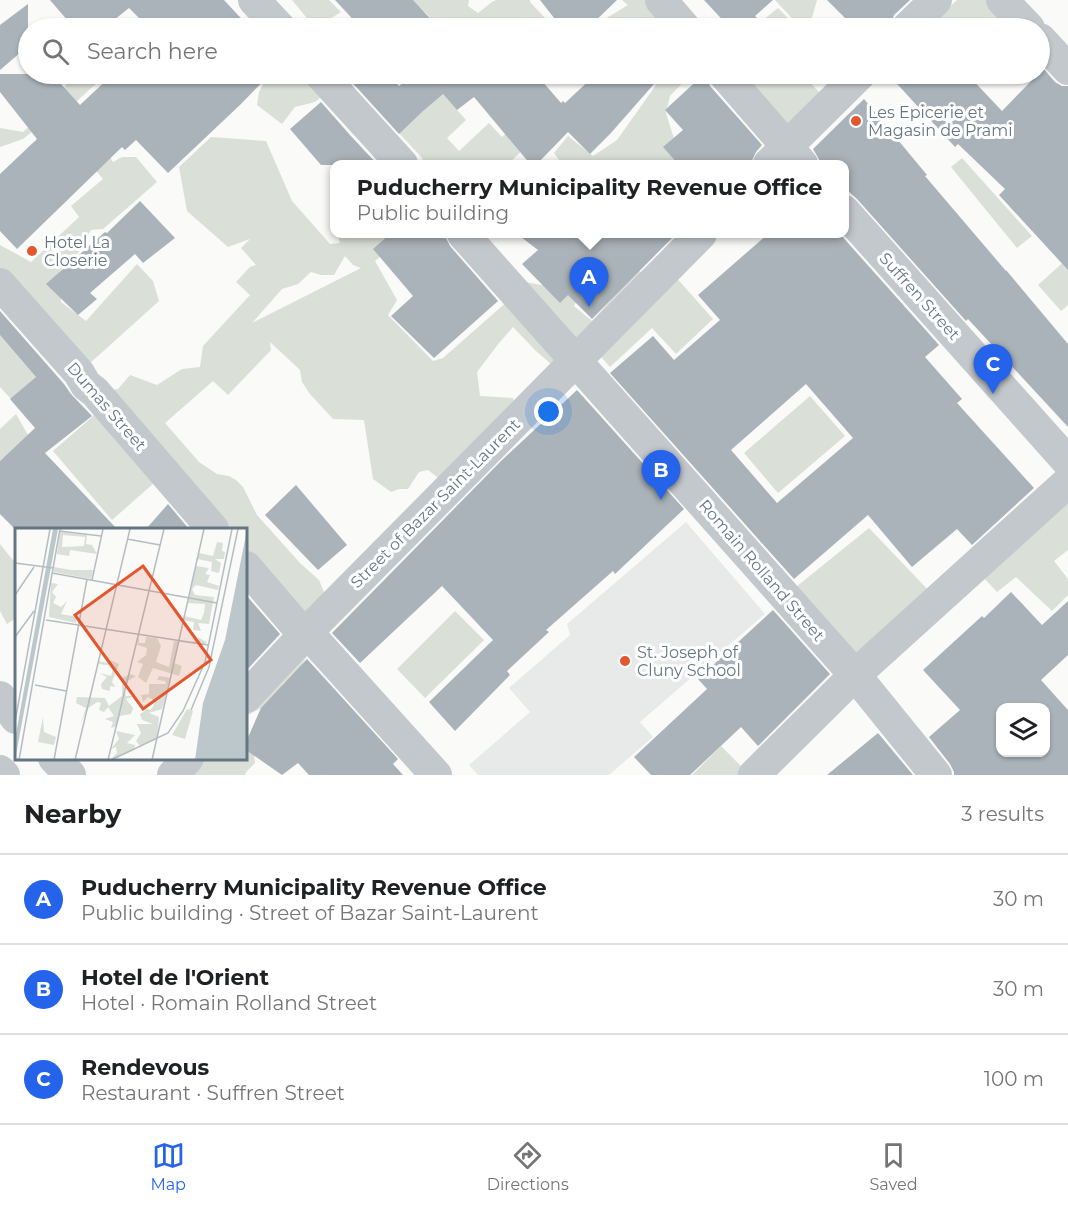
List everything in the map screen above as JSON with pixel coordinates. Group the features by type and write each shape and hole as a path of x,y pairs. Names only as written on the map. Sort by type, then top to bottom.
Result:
{"street":[{"path":"254,0 270,18"},
{"path":"661,0 677,18"},
{"path":"917,18 936,0"},
{"path":"1002,0 1019,18"},
{"path":"1050,50 1068,69"},
{"path":"329,84 397,160"},
{"path":"731,84 786,159 851,84"},
{"name":"Suffren Street","path":"849,217 1068,462"},
{"name":"Romain Rolland Street","path":"467,238 855,675 936,775"},
{"name":"Street of Bazar Saint-Laurent","path":"248,695 307,632 697,238"},
{"name":"Dumas Street","path":"0,284 212,528"},
{"path":"754,775 855,675 1068,482"},
{"path":"248,569 300,630 307,632 436,775"},
{"path":"0,697 15,717"},
{"path":"55,760 70,775"},
{"path":"173,775 187,760"},
{"path":"0,771 4,775"}],"shaded area":[{"path":"292,0 329,0 341,12 331,18 307,18"},
{"path":"412,0 469,0 468,6 478,13 496,0 530,0 545,18 430,18"},
{"path":"622,0 656,0 670,18 607,18 628,5"},
{"path":"775,0 817,0 812,18 792,18"},
{"path":"957,0 987,0 1006,18 938,18"},
{"path":"778,8 788,18 766,18"},
{"path":"66,84 96,84 77,101 84,125 113,162 122,157 136,157 157,182 103,229 91,230 79,252 59,272 61,302 86,321 137,264 153,281 159,301 79,373 0,278 0,245 31,262 79,217 71,206 103,179 52,116 23,139 0,147 0,128 23,132 59,99"},
{"path":"263,84 332,84 332,87 315,102 295,107 282,124 257,105 259,92"},
{"path":"681,84 670,96 666,113 681,160 559,160 554,153 568,136 593,156 617,140 656,85"},
{"path":"744,84 812,84 821,94 785,128"},
{"path":"442,93 466,120 447,138 459,151 489,123 502,137 534,106 557,117 512,160 422,160 399,133"},
{"path":"211,137 266,141 292,201 330,244 340,243 338,238 396,238 395,244 375,261 397,300 388,315 433,361 443,358 510,299 566,362 552,365 513,327 477,372 480,396 513,398 517,414 449,486 428,470 419,472 408,489 391,492 373,479 364,420 333,419 310,394 302,382 300,370 270,342 271,350 228,395 213,381 165,423 199,462 217,474 229,476 243,487 257,515 300,563 319,580 324,592 337,602 294,677 283,684 273,702 248,715 248,695 306,632 248,569 248,528 212,528 95,392 118,389 130,375 157,385 182,369 200,367 203,346 250,295 236,282 250,267 256,265 241,248 250,239 228,247 187,211 179,167","holes":["345,256 353,265 361,268 252,323 282,289 298,284 311,272 334,275"]},
{"path":"962,158 1032,236 1017,248 951,167"},
{"path":"1068,258 1068,305 1061,311 1038,285"},
{"path":"626,265 649,276 579,351 525,282 580,292 574,306 592,321 620,290"},
{"path":"674,275 713,319 676,354 652,328 610,367 594,349"},
{"path":"0,335 36,377 11,399 0,387"},
{"path":"810,396 845,436 778,493 744,453"},
{"path":"99,411 154,483 112,520 53,451"},
{"path":"16,414 28,435 0,461 0,429"},
{"path":"1068,493 1068,550 1054,561 1068,579 1068,595 1052,611 1016,577 997,592 981,575"},
{"name":"St. Joseph of Cluny School","path":"686,522 765,614 640,722 653,737 609,775 478,775 469,765 530,712 509,688 570,635 567,624"},
{"path":"869,528 931,593 860,661 796,587"},
{"path":"0,544 15,563 15,619 7,624 0,611"},
{"path":"455,611 484,640 425,698 397,669"},
{"path":"721,746 745,770 740,775 692,775"},
{"path":"248,750 254,754 255,763 245,775 173,775 187,760 248,760"}],"building":[{"path":"50,0 224,0 241,18 139,18 129,8 116,18 65,18"},
{"path":"335,0 413,0 430,18 352,18"},
{"path":"540,0 617,0 598,18 554,18"},
{"path":"704,0 773,0 755,16 757,18 721,18"},
{"path":"827,0 910,0 893,18 845,18"},
{"path":"28,4 28,18 18,18 18,55 0,70 0,25"},
{"path":"0,74 18,74 18,84 61,84 80,105 102,84 260,84 168,173 136,140 125,150 122,147 17,249 0,231 0,174 37,139 0,92"},
{"path":"1050,76 1062,86 1068,86 1068,270 999,195 1005,189 958,144 955,147 897,84 976,84 1002,111 1028,84 1050,84"},
{"path":"354,84 397,84 399,86 402,84 545,84 561,103 563,101 565,103 585,84 654,84 590,154 568,132 541,160 527,160 474,97 457,110 443,94 399,134"},
{"path":"693,84 709,84 762,145 752,160 675,160 663,147 683,130 665,110"},
{"path":"864,99 927,175 925,176 1068,344 1068,427 968,319 966,321 849,192 849,160 819,160 813,149"},
{"path":"321,102 373,160 330,160 330,165 321,165 290,129"},
{"path":"140,201 175,238 143,263 135,254 90,293 97,299 78,315 46,284 105,232 107,233"},
{"path":"385,238 446,238 450,246 498,301 434,358 391,316 413,296 373,249"},
{"path":"522,238 672,238 592,319 568,295 560,303 522,264 538,250"},
{"path":"763,238 844,238 939,345 925,357 962,399 957,403 1034,488 972,545 957,529 912,567 868,515 794,579 610,373 653,336 674,360 720,320 698,295","holes":["806,384 853,438 777,503 731,450"]},
{"path":"0,311 92,416 45,453 116,528 15,529 0,514 0,461 35,428 10,399 36,377 0,335"},
{"path":"577,390 684,509 615,574 613,571 546,630 549,632 507,671 510,675 455,731 429,702 493,640 442,586 360,663 332,633 501,461"},
{"path":"296,485 347,545 318,570 265,515"},
{"path":"168,504 188,528 147,528"},
{"path":"1011,592 1042,625 1068,601 1068,655 1041,680 1068,710 1068,775 954,775 950,764 929,737 960,710 923,670 982,616 984,618"},
{"path":"248,597 280,634 248,669"},
{"path":"773,610 830,674 758,746 741,727 690,775 651,775 634,757 707,689 698,679"},
{"path":"307,659 398,759 393,764 403,775 309,775 298,763 282,775 248,751 248,737 261,708"},
{"path":"878,733 913,775 827,775"}],"place":[{"name":"Les Epicerie et Magasin de Prami","path":"856,121"},
{"name":"Hotel La Closerie","path":"32,251"},
{"name":"Puducherry Municipality Revenue Office","path":"589,307"},
{"name":"Rendevous","path":"993,394"},
{"name":"Hotel de l'Orient","path":"661,500"},
{"name":"St. Joseph of Cluny School","path":"625,661"}]}
